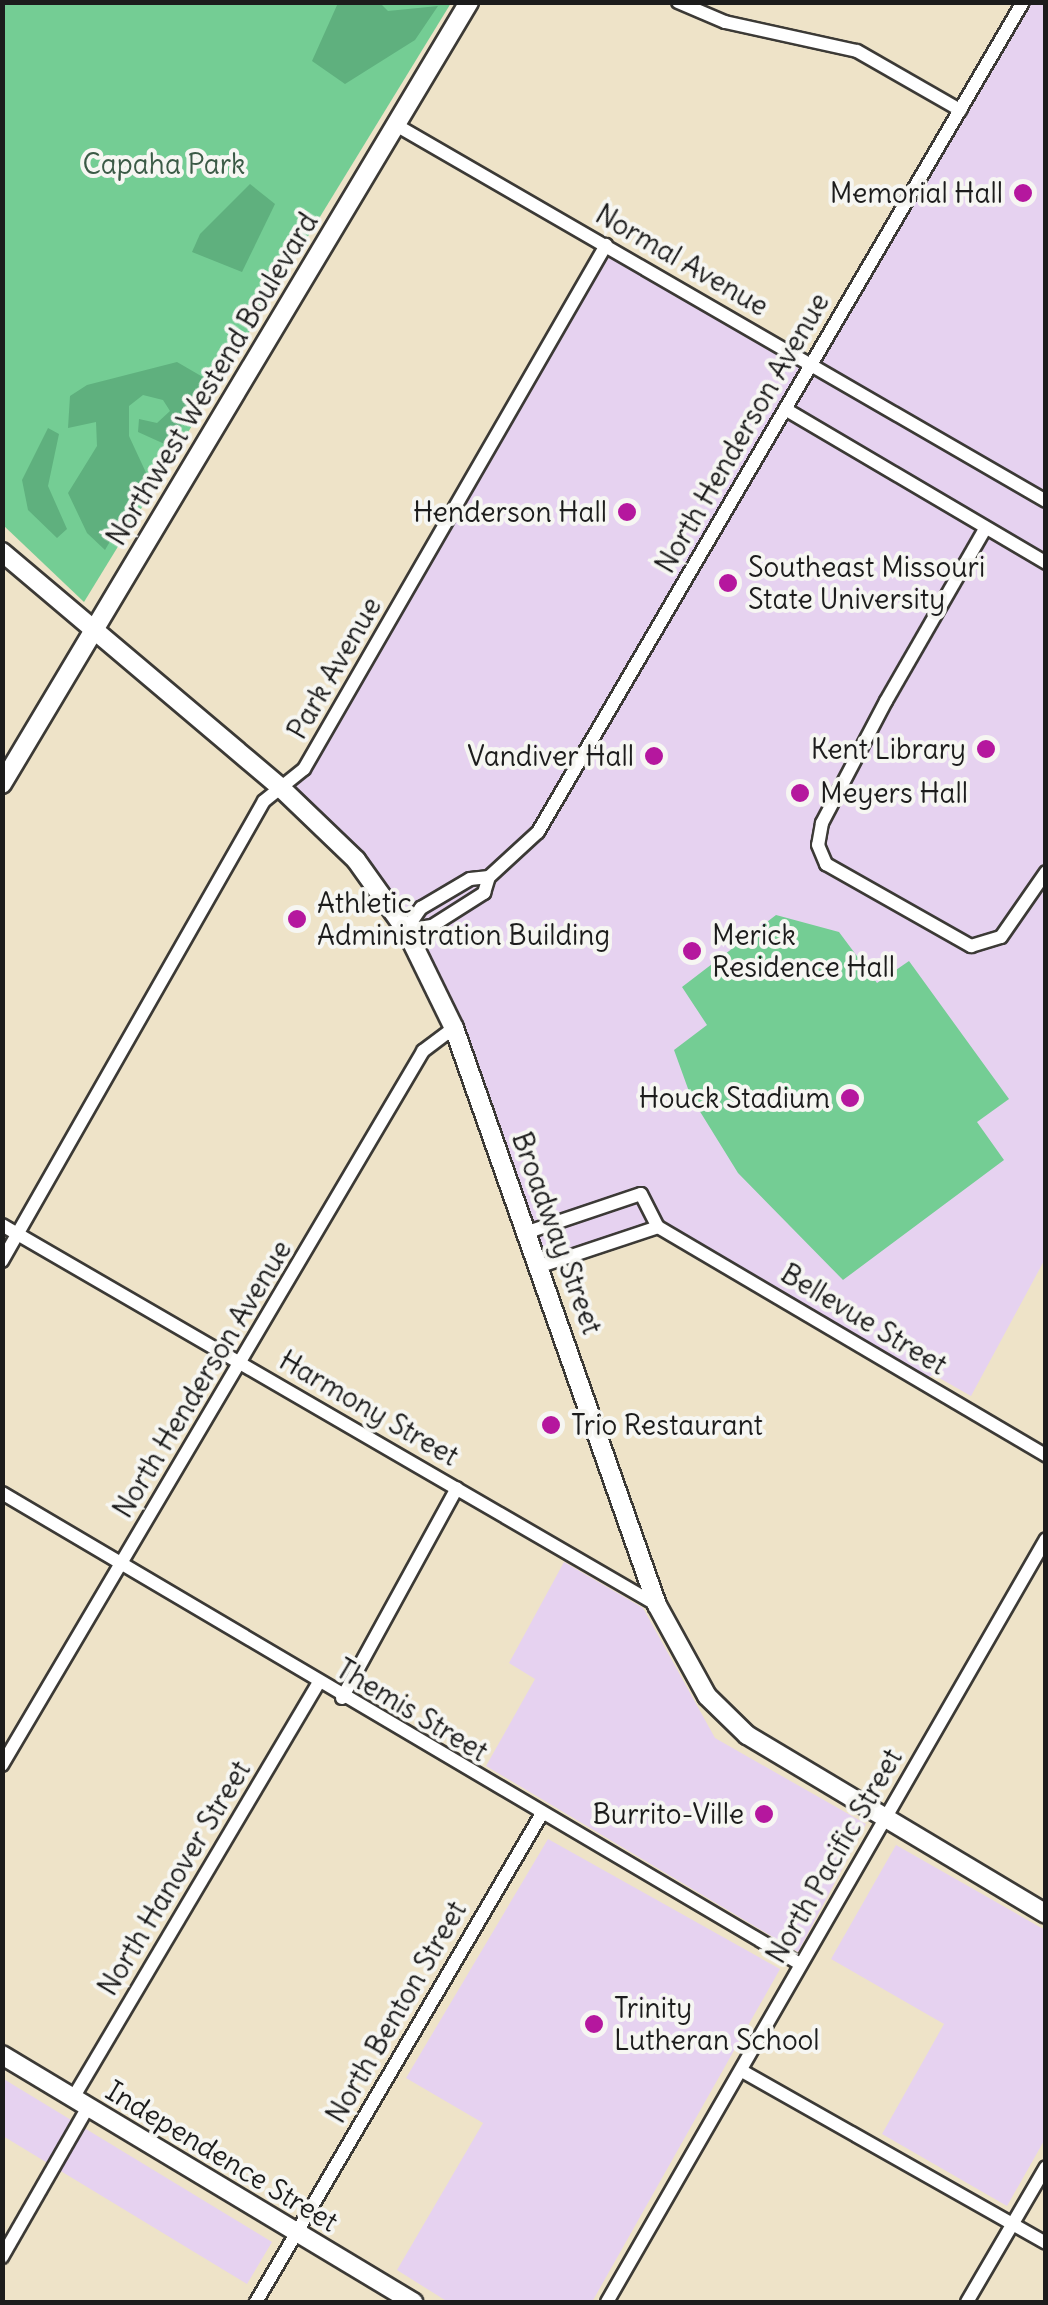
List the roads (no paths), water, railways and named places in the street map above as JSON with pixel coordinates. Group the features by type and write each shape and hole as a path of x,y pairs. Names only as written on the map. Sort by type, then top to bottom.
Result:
{"main road":[{"name":"Northwest Westend Boulevard","path":"2,784 469,2"},
{"name":"Broadway Street","path":"2,552 281,788 356,860 406,930 454,1028 541,1266 657,1605 706,1696 733,1721 883,1818 1046,1914"},
{"name":"Independence Street","path":"2,2056 413,2302"}],"street":[{"path":"678,2 725,22 857,52 960,110"},
{"name":"North Henderson Avenue","path":"406,930 432,926 484,892 490,877 538,832 1023,2"},
{"name":"Normal Avenue","path":"396,124 1046,501"},
{"name":"Park Avenue","path":"2,1261 264,801 304,769 606,245"},
{"path":"785,409 1046,563"},
{"path":"985,529 878,717 818,845 826,864 971,946 1001,937 1045,875"},
{"name":"North Henderson Avenue","path":"406,930 420,908 470,878 490,877"},
{"name":"North Henderson Avenue","path":"2,1765 423,1051 454,1028"},
{"path":"528,1232 641,1194 658,1227 541,1266"},
{"name":"Harmony Street","path":"2,1225 657,1605"},
{"name":"Bellevue Street","path":"658,1227 1046,1456"},
{"path":"342,1698 457,1488"},
{"name":"Themis Street","path":"2,1493 540,1815 800,1964"},
{"name":"North Pacific Street","path":"607,2302 1046,1538"},
{"name":"North Hanover Street","path":"2,2257 80,2103 318,1683"},
{"name":"North Benton Street","path":"256,2302 540,1815"},
{"path":"742,2070 1046,2243"},
{"path":"966,2302 1046,2167"}],"place":[{"name":"Memorial Hall","path":"1023,193"},
{"name":"Henderson Hall","path":"627,512"},
{"name":"Southeast Missouri State University","path":"728,583"},
{"name":"Kent Library","path":"986,749"},
{"name":"Vandiver Hall","path":"654,756"},
{"name":"Meyers Hall","path":"800,793"},
{"name":"Athletic Administration Building","path":"297,919"},
{"name":"Merick Residence Hall","path":"692,951"},
{"name":"Houck Stadium","path":"850,1098"},
{"name":"Trio Restaurant","path":"551,1425"},
{"name":"Burrito-Ville","path":"764,1814"},
{"name":"Trinity Lutheran School","path":"594,2024"}],"park label":[{"name":"Capaha Park","path":"164,164"}]}
